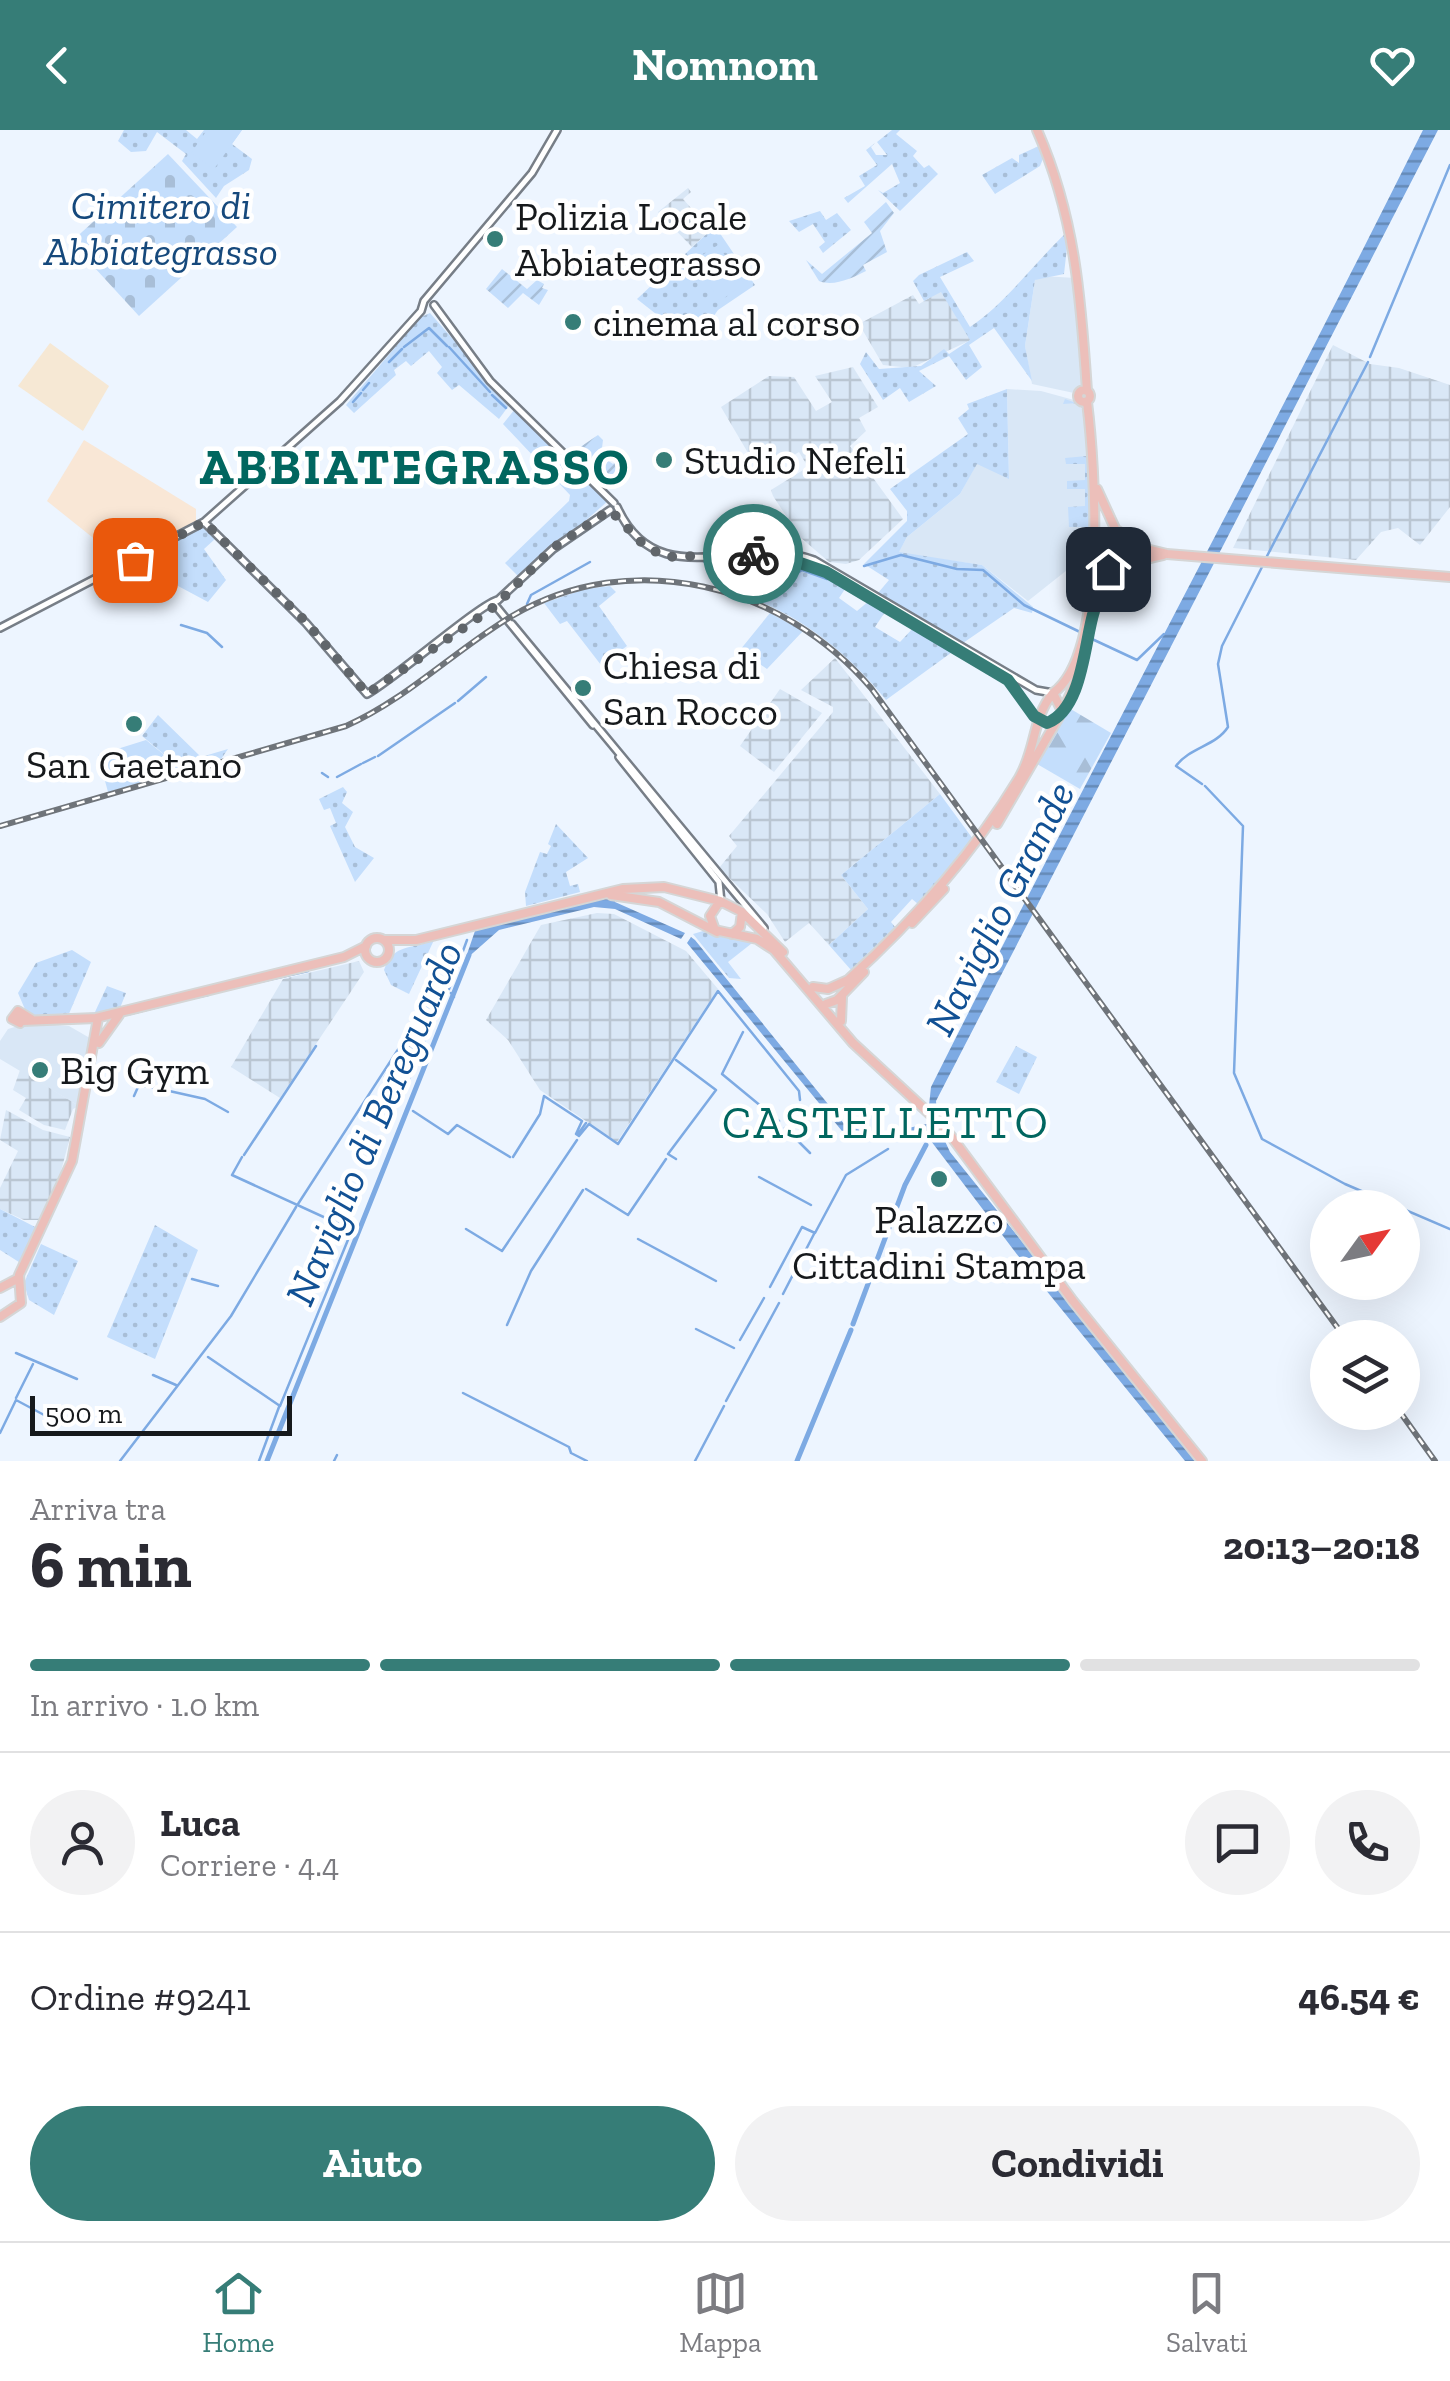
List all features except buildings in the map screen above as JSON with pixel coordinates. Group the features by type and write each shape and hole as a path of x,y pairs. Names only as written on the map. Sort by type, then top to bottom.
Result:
{"main road":[{"path":"1037,130 1056,176 1078,256 1085,387 1078,397 1085,406 1098,492 1118,530 1146,549 1167,554 1450,577"},
{"path":"812,987 828,988 848,980 969,852 1023,770 1034,744 1036,719 1074,671 1094,551 1093,470"},
{"path":"1094,551 1103,536 1118,530"},
{"path":"823,1003 843,995 946,888 996,826 1079,675 1094,611 1117,570 1118,530"},
{"path":"1094,551 1100,564 1117,570 1167,554"},
{"path":"1054,693 1060,699 1060,714"},
{"path":"1036,719 1047,723 1060,714"},
{"path":"21,1017 98,1018 344,957 372,939 416,940 623,889 664,886 720,901 764,928 861,1050 945,1128 1073,1301 1202,1461"},
{"path":"586,898 626,895 649,899 717,932 757,939 774,950 841,1022 861,1050"},
{"path":"717,932 710,916 720,901"},
{"path":"732,934 740,927 741,911"},
{"path":"384,940 389,947 388,956"},
{"path":"344,957 376,962 416,940"},
{"path":"366,946 368,958"},
{"path":"841,1022 838,1010 843,995"},
{"path":"100,1034 123,1012"},
{"path":"2,1313 19,1306 9,1287 20,1275 72,1161 100,1034 98,1018"},
{"path":"81,1020 100,1034"}],"street":[{"path":"0,628 118,569 206,519 341,400 429,306 473,243 532,173 556,130"},
{"path":"429,306 492,384 610,495 612,507 644,545 665,557 798,554 828,566 1036,690 1054,693"},
{"path":"206,519 306,622 367,694 493,604 553,548 612,507"},
{"path":"764,554 826,572 1008,680 1036,719"},
{"path":"493,604 764,928"},
{"path":"683,832 720,882 720,901"},
{"path":"738,896 741,911"}],"shaded area":[{"path":"688,188 691,192 683,199 698,216 707,210 715,220 715,226 692,247 658,212"},
{"path":"1041,276 1076,278 1082,384 1074,393 1032,384 1025,346 1035,280"},
{"path":"941,291 971,340 911,368 883,365 859,324 913,295 919,304"},
{"path":"50,343 109,386 83,431 18,386"},
{"path":"1333,345 1370,364 1399,368 1450,385 1450,507 1420,545 1398,528 1381,532 1356,560 1233,548"},
{"path":"853,367 878,407 859,418 866,431 850,446 903,519 859,560 846,564 829,562 800,537 773,496 771,490 808,467 799,452 761,475 721,407 769,376 794,377 816,411 832,402 815,376"},
{"path":"1007,389 1041,391 1074,400 1088,416 1091,551 1028,601 982,565 898,553 907,537 960,494 977,463 1009,477"},
{"path":"84,440 196,509 196,521 126,558 102,545 47,501"},
{"path":"835,658 940,794 841,875 868,909 829,945 809,923 785,942 767,914 719,868 737,846 729,836 833,712 833,707 801,690"},
{"path":"780,689 822,713 774,772 740,746"},
{"path":"597,913 614,914 686,951 718,989 617,1142 540,1090 508,1040 486,1020 541,925"},
{"path":"359,961 364,972 280,1098 231,1067 283,979"},
{"path":"28,1023 69,1026 95,1041 82,1071 79,1106 0,1059 0,1041 8,1029"},
{"path":"20,1070 79,1106 73,1109 65,1130 44,1125 19,1110 26,1098 13,1090"},
{"path":"6,1110 43,1130 70,1137 60,1175 39,1220 24,1220 0,1209 0,1188 18,1151 0,1140"}],"green space":[{"path":"124,130 186,130 197,139 204,130 242,130 232,144 252,159 249,170 224,186 216,198 182,161 186,154 157,132 146,151 131,152 118,141"},
{"path":"207,130 242,130 214,169 191,153"},
{"path":"892,130 900,130 896,134 917,151 913,156 924,168 929,165 938,174 900,211 878,190 883,193 900,183 892,164 848,203 844,198 865,186 859,176 877,165 866,150 875,143 871,147 876,155 887,155 877,142"},
{"path":"1041,145 1045,154 1040,166 995,194 982,175 1012,158 1019,163 1019,155"},
{"name":"Cimitero di Abbiategrasso","path":"168,154 237,227 139,316 71,242"},
{"path":"886,202 894,213 880,231 887,252 863,265 866,271 855,276 837,282 819,281 806,260 822,274 872,233 864,222"},
{"path":"820,211 826,220 837,213 851,230 823,253 819,247 825,242 813,224 799,232 789,221"},
{"path":"715,226 755,285 718,310 706,327 675,329 637,299"},
{"path":"1069,230 1064,274 1035,280 1025,346 1032,381 994,328 969,345 982,367 966,380 949,356 919,371 936,386 909,402 900,388 883,400 860,364 866,352 879,369 921,366 944,349 949,354 970,340 941,292 924,301 913,281 919,275 967,252 974,261 940,277 970,327 1008,294"},
{"path":"718,245 744,284 720,301 693,261"},
{"path":"502,269 527,289 537,280 544,284 542,288 548,290 539,305 523,293 508,308 486,289"},
{"path":"430,313 510,404 499,419 459,385 452,390 437,373 442,367 429,351 411,366 406,361 394,370 396,375 354,413 346,405 421,317"},
{"path":"1007,389 1009,479 977,464 960,494 907,537 899,552 982,565 1033,607 1032,613 1014,608 963,643 878,593 889,580 864,564 907,521 907,511 890,489 968,434 958,418 969,409 967,404"},
{"path":"1077,403 1082,405 1088,416 1091,547 1070,545 1069,538 1085,537 1084,527 1069,527 1068,507 1085,506 1085,489 1067,489 1067,481 1085,480 1085,464 1066,464 1065,458 1087,456 1085,412"},
{"path":"515,409 608,501 520,578 505,563 569,501 570,495 503,424"},
{"path":"598,435 603,440 601,456 613,464 625,453 629,467 605,485 590,472 593,467 588,470 570,454"},
{"path":"738,517 749,549 759,545 755,535 776,526 774,521 781,518 796,543 785,551 737,552 740,547 729,522"},
{"path":"203,525 215,539 204,549 226,580 208,602 150,571 176,557 170,543"},
{"path":"775,558 847,586 839,598 857,611 870,600 887,609 875,627 900,642 915,626 955,650 886,700 824,639 788,615 748,597 750,591 720,572 728,559"},
{"path":"610,586 616,592 599,606 627,646 601,665 567,621 560,624 544,603 585,589"},
{"path":"770,613 803,631 767,669 740,650"},
{"path":"1069,708 1111,733 1080,789 1037,764"},
{"path":"158,715 201,757 228,749 219,762 184,771 142,736"},
{"path":"146,740 184,771 108,792 98,755"},
{"path":"343,787 347,792 342,803 353,812 345,827 355,847 374,858 355,882 330,826 336,823 330,808 324,810 319,799"},
{"path":"940,794 973,839 918,904 912,899 891,922 895,927 851,970 829,945 868,909 841,875"},
{"path":"556,824 588,858 566,872 570,886 578,884 580,892 526,906 525,892 540,852 547,854 551,846 548,844"},
{"path":"703,931 756,940 728,962 741,979 729,978 693,934"},
{"path":"434,940 409,994 391,985 384,970 393,955"},
{"path":"72,950 91,962 68,1016 95,1012 107,986 126,993 120,1008 94,1016 35,1017 27,1014 18,993 36,963"},
{"path":"427,1004 439,1009 406,1090 383,1077"},
{"path":"1016,1046 1037,1057 1019,1094 996,1082"},
{"path":"0,1209 39,1229 22,1264 0,1250"},
{"path":"155,1225 198,1250 155,1359 107,1337"},
{"path":"41,1244 78,1261 54,1315 29,1300 24,1283"}],"water":[{"path":"1423,130 1438,130 936,1101 938,1126 950,1152 1199,1461 1185,1461 1019,1257 931,1141 864,1139 842,1131 687,943 691,937 695,940 845,1125 875,1135 927,1124 931,1087"},
{"name":"Naviglio di Bereguardo","path":"614,896 615,902 685,933 681,939 615,909 594,907 499,930 465,960 476,928"}],"waterway":[{"path":"1370,357 1450,165"},
{"path":"404,347 429,328 447,346"},
{"path":"449,347 490,392"},
{"path":"389,362 402,349"},
{"path":"1266,558 1368,362"},
{"path":"363,390 369,383"},
{"path":"353,402 361,393"},
{"path":"492,395 506,408"},
{"path":"864,566 901,555 957,569 983,570 1024,605 1080,632"},
{"path":"703,561 733,578 752,571 779,585 802,570 827,579"},
{"path":"527,604 531,595 590,562"},
{"path":"1202,784 1176,766 1228,727 1218,664 1222,646 1263,565"},
{"path":"181,625 207,633 222,647"},
{"path":"1092,639 1137,660 1164,634"},
{"path":"458,701 486,677"},
{"path":"378,756 455,703"},
{"path":"363,763 375,757"},
{"path":"337,777 361,764"},
{"path":"322,773 328,777"},
{"path":"1205,786 1243,826 1234,1073 1262,1139 1345,1184 1450,1229"},
{"path":"449,989 467,940"},
{"name":"Naviglio di Bereguardo","path":"267,1461 469,955"},
{"path":"255,983 308,971"},
{"path":"213,993 229,989"},
{"path":"513,1157 540,1114 544,1096 582,1121 576,1134 579,1136 589,1124 618,1144 718,991 799,1091 800,1100"},
{"name":"Naviglio di Bereguardo","path":"451,993 454,997"},
{"path":"194,998 208,995"},
{"path":"298,1204 421,1014 418,1000"},
{"path":"130,1014 158,1007"},
{"path":"743,1032 722,1074 779,1121"},
{"path":"244,1155 316,1046"},
{"path":"676,1060 716,1090 668,1154 676,1159"},
{"path":"134,1096 138,1087 147,1086 205,1099 228,1112"},
{"path":"413,1111 448,1134 457,1125 510,1157"},
{"path":"578,1134 586,1123"},
{"path":"785,1128 810,1153"},
{"path":"466,1229 502,1251 577,1140"},
{"path":"853,1324 905,1185 926,1145"},
{"path":"770,1287 802,1227 815,1233 846,1175 888,1149"},
{"path":"208,1357 280,1406 352,1230 232,1175 242,1157"},
{"path":"586,1189 628,1215 666,1159"},
{"path":"759,1177 811,1205"},
{"path":"507,1325 531,1271 583,1190"},
{"path":"120,1461 231,1316 296,1207"},
{"path":"783,1294 814,1234"},
{"path":"638,1239 716,1281"},
{"path":"192,1279 218,1286"},
{"path":"740,1340 764,1298"},
{"path":"726,1401 779,1303"},
{"path":"696,1329 734,1348"},
{"path":"797,1461 851,1330"},
{"path":"16,1353 77,1379"},
{"path":"16,1398 33,1364"},
{"path":"153,1375 176,1385"},
{"path":"463,1393 569,1447 571,1453 587,1461"},
{"path":"0,1433 16,1400 61,1424"},
{"path":"695,1461 724,1406"},
{"path":"259,1461 279,1407"},
{"path":"334,1461 337,1455"}],"railway":[{"path":"0,826 346,726 390,702 512,616 559,594 607,583 656,580 704,587 751,601 795,623 835,652 871,688 1332,1320"},
{"path":"1413,1430 1435,1461"}],"way so far":[{"path":"135,560 204,522 306,622 367,694 480,612 494,607 553,548 610,510 621,516 644,545 665,557 753,554"}],"place":[{"name":"Polizia Locale Abbiategrasso","path":"495,239"},
{"name":"cinema al corso","path":"573,322"},
{"name":"Studio Nefeli","path":"664,460"},
{"name":"Chiesa di San Rocco","path":"583,688"},
{"name":"San Gaetano","path":"134,724"},
{"name":"Big Gym","path":"40,1070"},
{"name":"Palazzo Cittadini Stampa","path":"939,1179"}],"district":[{"name":"ABBIATEGRASSO","path":"415,466"},
{"name":"CASTELLETTO","path":"886,1122"}],"route":[{"path":"753,554 780,556 826,572 1017,686 1034,716 1047,723 1059,717 1072,694 1100,594 1117,570 1108,569"}],"water label":[{"name":"Naviglio Grande","path":"999,908"}]}
